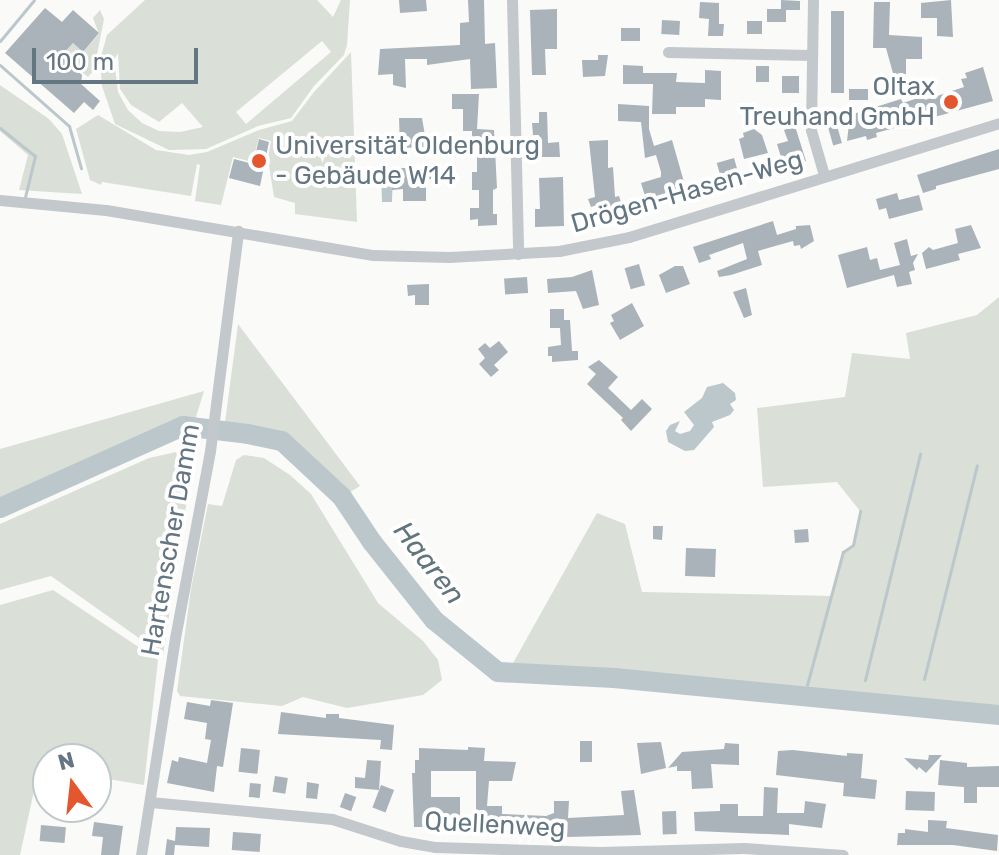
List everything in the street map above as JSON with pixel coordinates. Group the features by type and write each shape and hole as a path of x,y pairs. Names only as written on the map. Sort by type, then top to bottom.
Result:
{"street":[{"path":"512,0 518,254"},
{"path":"813,0 811,130 824,175"},
{"path":"668,52 812,55"},
{"name":"Drögen-Hasen-Weg","path":"0,200 106,210 373,255 518,254 598,246 999,123"},
{"name":"Hartenscher Damm","path":"141,855 210,448 238,231"},
{"name":"Quellenweg","path":"150,802 332,819 401,841 435,847 600,852 744,848 843,855"}],"shaded area":[{"path":"145,0 317,0 333,17 341,0 350,0 344,55 314,86 291,118 258,126 206,149 169,150 115,124 102,86 100,60 107,35","holes":["322,41 331,52 246,124 236,112","118,53 120,89 131,105 159,122 182,103 203,127 180,132 159,131 142,123 128,110 118,92 114,60"]},
{"path":"100,10 104,19 94,70 88,77 62,55 73,43 83,52 99,34 93,18"},
{"path":"351,52 357,222 295,214 295,203 274,197 268,159 271,141 259,138 252,162 233,157 221,205 195,201 200,165 197,164 191,196 102,182 101,185 90,180 76,129 98,115 156,150 189,155 207,152 259,130 292,121"},
{"path":"0,85 49,119 62,134 82,194 19,190 28,155 0,131"},
{"path":"381,168 393,168 392,202 382,202"},
{"path":"999,297 999,715 508,672 597,513 625,524 642,592 833,596 843,552 853,545 860,511 837,482 763,487 757,408 845,397 852,353 910,359 906,333 977,315"},
{"path":"238,324 360,486 342,497 282,441 224,430"},
{"path":"723,383 735,393 736,400 730,404 734,410 730,415 712,422 714,427 694,450 685,451 668,442 666,431 670,425 680,421 675,431 680,434 690,431 694,425 684,412 702,398 707,387"},
{"path":"204,391 195,420 168,424 0,501 0,449"},
{"path":"195,448 163,655 51,576 0,590 0,524 149,458"},
{"path":"244,455 264,458 311,494 378,603 423,641 438,660 442,680 423,695 347,708 303,697 282,706 180,696 177,691 191,589 208,504 222,506 236,460"},
{"path":"53,590 158,660 144,785 112,780 112,743 32,743 32,800 20,855 0,855 0,605"}],"building":[{"path":"399,0 426,0 427,11 400,13"},
{"path":"468,0 484,0 485,44 495,43 497,88 471,89 470,59 427,65 427,59 405,59 406,88 393,85 393,74 378,75 380,49 460,45 460,23 469,22"},
{"path":"781,0 800,1 800,10 786,10 786,22 767,22 767,9 781,9"},
{"path":"951,0 953,37 937,36 937,18 921,18 921,3"},
{"path":"700,2 719,3 719,24 724,24 723,36 708,36 709,19 699,18"},
{"path":"874,2 890,2 889,35 922,37 922,59 906,59 906,74 894,77 886,48 873,48"},
{"path":"45,8 62,22 73,10 99,33 83,52 73,43 61,56 82,75 81,84 100,101 93,110 84,102 74,113 5,53"},
{"path":"557,9 557,49 545,49 546,75 532,75 530,10"},
{"path":"831,11 844,11 844,93 831,93"},
{"path":"662,20 680,21 679,35 661,34"},
{"path":"747,21 762,21 762,34 747,34"},
{"path":"621,28 640,28 640,41 621,41"},
{"path":"598,55 608,55 605,76 583,77 582,60 598,60"},
{"path":"623,65 643,66 643,73 677,73 676,82 705,83 705,70 721,71 721,100 705,99 705,107 676,107 676,114 652,114 653,84 623,84"},
{"path":"756,66 769,66 769,82 756,82"},
{"path":"983,67 993,101 876,133 877,137 867,140 866,136 847,141 850,115 901,99 903,103 924,96 925,100 964,87 961,79 967,78 965,73"},
{"path":"782,76 799,76 799,93 782,93"},
{"path":"849,89 868,89 868,100 849,100"},
{"path":"452,94 479,94 477,129 494,130 497,188 493,190 493,214 497,214 497,225 478,226 478,219 470,220 470,208 479,208 479,190 472,190 472,172 477,172 477,144 472,144 472,131 463,131 463,109 452,109"},
{"path":"618,104 649,106 649,129 654,146 672,140 684,182 675,185 678,195 658,201 655,193 645,196 641,183 661,177 661,172 656,155 645,158 641,122 618,121"},
{"path":"539,112 547,112 548,143 559,142 560,157 540,157 539,135 533,135 532,123 539,123"},
{"path":"399,118 422,118 427,147 400,148"},
{"path":"835,119 842,143 833,146 826,121"},
{"path":"795,126 806,161 784,167 777,144 788,141 784,130"},
{"path":"754,129 762,135 768,153 744,159 739,139 744,137 743,133"},
{"name":"Universität Oldenburg - Gebäude W14","path":"259,139 269,142 260,186 229,178 234,159 253,164"},
{"path":"608,140 608,168 613,167 615,197 619,196 624,212 601,218 597,205 591,207 588,199 595,197 589,141"},
{"path":"999,149 999,169 936,186 936,189 923,193 917,175"},
{"path":"734,158 739,175 722,180 717,163"},
{"path":"391,168 439,168 439,179 426,179 426,201 403,201 403,189 392,190"},
{"path":"563,177 564,226 535,227 535,209 540,209 539,178"},
{"path":"897,193 899,200 919,195 923,210 889,219 886,208 879,210 876,199"},
{"path":"773,221 777,235 796,229 796,226 810,225 814,241 801,249 800,245 794,246 793,241 758,251 762,265 731,275 719,277 717,271 747,259 743,243 709,255 711,259 699,263 693,247"},
{"path":"971,225 981,248 958,254 960,260 926,269 922,253 929,247 933,250 958,243 955,229"},
{"path":"907,239 911,256 918,254 913,263 915,270 909,272 912,284 897,287 894,275 847,288 838,255 867,247 870,260 877,258 880,270 900,265 894,243"},
{"path":"639,264 645,285 631,289 625,268"},
{"path":"675,266 683,266 690,284 666,293 659,275"},
{"path":"592,270 599,305 583,309 576,291 548,293 547,279 572,277"},
{"path":"527,277 528,293 505,295 504,279"},
{"path":"429,284 429,305 415,305 415,295 408,296 407,285"},
{"path":"746,288 752,315 744,318 733,292"},
{"path":"632,303 644,326 620,340 610,323 614,321 611,315"},
{"path":"550,309 564,309 564,320 570,320 572,351 578,351 578,360 552,362 552,356 548,356 548,347 561,345 560,328 550,328"},
{"path":"499,341 508,352 494,365 499,370 491,377 479,364 485,358 478,349 485,343 490,348"},
{"path":"599,360 618,377 608,388 631,410 642,399 652,409 631,431 621,420 623,418 587,384 596,374 588,367"},
{"path":"653,526 663,526 662,540 653,539"},
{"path":"808,529 809,542 795,543 794,530"},
{"path":"686,548 716,549 715,577 685,576"},
{"path":"211,700 233,703 223,767 217,766 214,792 167,783 172,760 178,762 179,757 207,763 211,740 205,739 207,723 184,719 187,702 210,706"},
{"path":"281,712 326,718 326,714 339,714 339,718 394,725 392,750 380,749 381,740 278,734"},
{"path":"580,741 592,741 592,762 580,762"},
{"path":"661,742 666,768 641,774 637,743"},
{"path":"725,743 739,744 739,765 711,764 713,788 692,789 691,771 677,771 677,766 668,768 682,752 724,749"},
{"path":"468,747 485,748 484,761 516,762 512,781 489,781 487,806 502,806 502,814 546,816 554,813 554,801 569,801 568,818 624,815 621,791 634,790 641,835 568,837 470,831 471,812 476,812 476,771 431,771 431,797 460,797 460,818 431,818 431,827 414,827 412,773 415,773 415,760 419,760 419,748 468,750"},
{"path":"241,748 260,750 257,774 238,772"},
{"path":"778,751 847,756 847,753 863,754 861,778 877,780 875,799 843,796 844,783 776,775"},
{"path":"929,755 942,755 926,773 919,767 917,770 904,758 928,760"},
{"path":"367,760 381,761 379,790 355,788 355,777 365,778"},
{"path":"940,760 967,763 967,767 999,766 999,787 977,787 977,803 964,803 964,787 938,785"},
{"path":"275,776 288,778 285,794 272,792"},
{"path":"307,782 319,784 317,799 306,798"},
{"path":"250,783 261,784 260,798 249,797"},
{"path":"381,785 394,790 385,812 372,807"},
{"path":"764,787 778,788 777,813 804,813 805,801 826,804 822,828 789,824 789,835 695,831 694,812 720,811 720,804 738,804 738,816 763,816"},
{"path":"906,791 935,792 934,811 905,810"},
{"path":"345,793 356,797 351,811 340,807"},
{"path":"662,811 676,811 677,834 663,834"},
{"path":"928,820 947,821 946,828 998,835 997,851 953,845 897,845 898,833 905,833 905,829 928,832"},
{"path":"94,823 123,826 119,855 101,855 103,837 92,836"},
{"path":"41,825 66,827 65,843 40,841"},
{"path":"176,827 210,828 209,847 175,845 174,855 165,855 167,839 175,841"},
{"path":"233,832 261,834 260,852 232,850"}],"waterway":[{"path":"0,41 34,0"},
{"path":"0,65 69,126 81,168"},
{"path":"0,128 35,156 25,197"},
{"name":"Haaren","path":"0,508 183,426 282,441 342,497 372,542 434,620 498,672 614,678 999,715"},
{"path":"865,680 920,454"},
{"path":"924,679 977,465"},
{"path":"807,685 843,552 853,545 860,511"}],"place":[{"name":"Oltax Treuhand GmbH","path":"951,102"},
{"name":"Universität Oldenburg - Gebäude W14","path":"259,161"}]}
